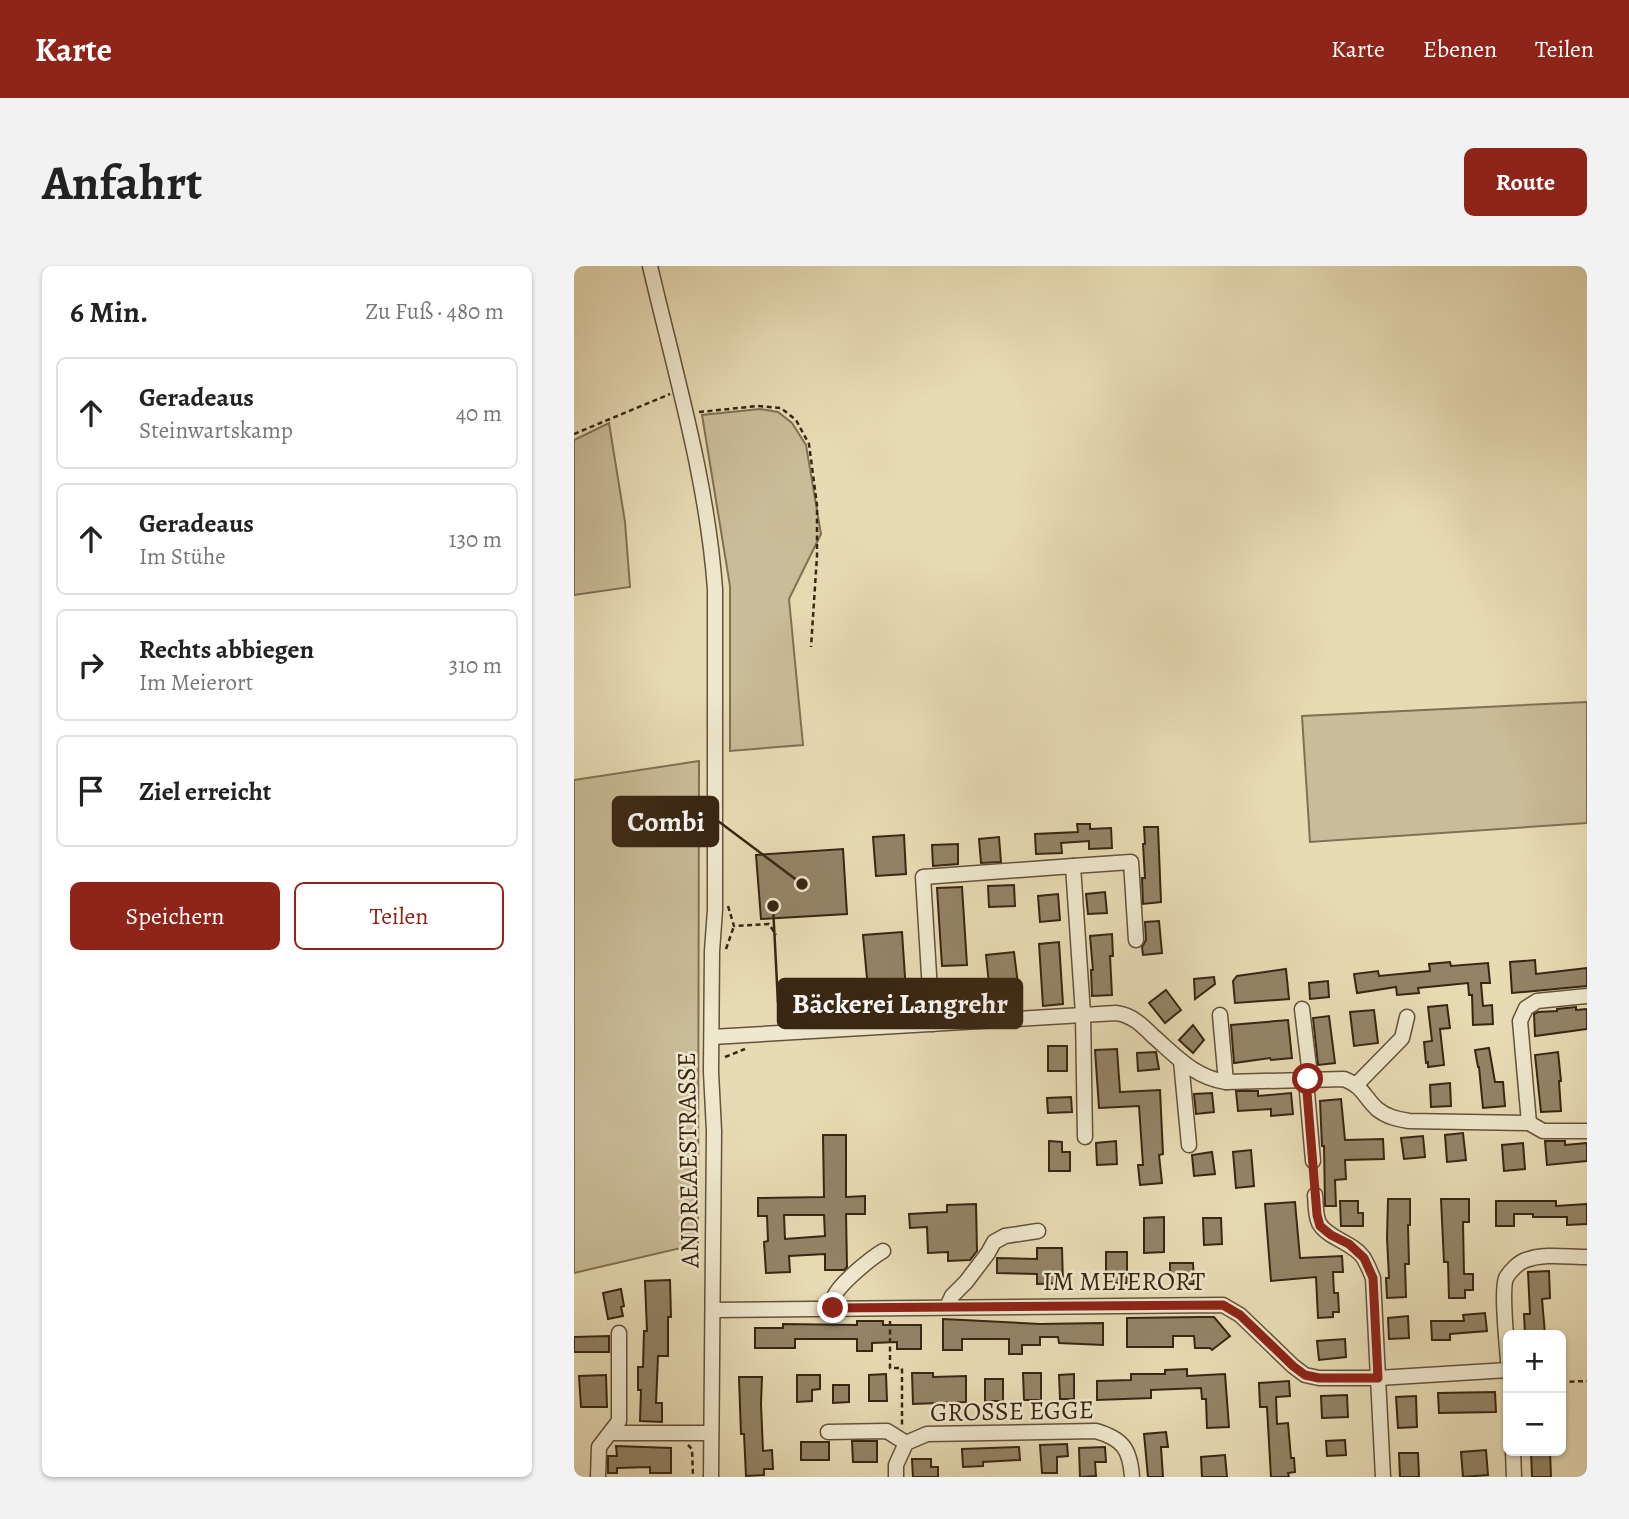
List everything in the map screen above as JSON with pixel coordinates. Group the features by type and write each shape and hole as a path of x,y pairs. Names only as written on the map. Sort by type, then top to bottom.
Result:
{"street":[{"name":"ANDREAESTRASSE","path":"650,266 705,499 714,578 715,842 711,1072 714,1130 714,1310 711,1477"},
{"path":"932,1024 923,877 1131,862 1136,940"},
{"path":"1073,866 1083,1014 1085,1137"},
{"path":"1529,1123 1520,1021 1526,1008 1537,1001 1587,996"},
{"path":"1302,1009 1309,1067 1307,1092 1313,1161"},
{"path":"712,1037 1083,1014 1125,1014 1181,1061 1211,1080 1226,1082 1344,1079 1357,1084 1379,1110 1392,1118 1409,1121 1529,1123 1543,1131 1587,1131"},
{"path":"1220,1015 1226,1082"},
{"path":"1357,1084 1402,1038 1407,1017"},
{"path":"1181,1061 1189,1145"},
{"path":"1315,1195 1320,1226 1349,1244 1364,1258 1373,1278 1383,1477"},
{"path":"947,1307 994,1242 1005,1236 1038,1231"},
{"path":"833,1308 836,1293 866,1263 883,1251"},
{"path":"1506,1330 1506,1279 1515,1267 1525,1260 1541,1257 1587,1257"},
{"name":"IM MEIERORT","path":"714,1310 1223,1305 1240,1315 1305,1375 1319,1378 1378,1378 1503,1370"},
{"path":"598,1477 599,1447 619,1421 619,1334"},
{"name":"GROSSE EGGE","path":"828,1432 887,1431 906,1443"},
{"name":"GROSSE EGGE","path":"896,1477 896,1465 906,1443 927,1434 1096,1431 1112,1436 1123,1444 1131,1460 1132,1477"},
{"path":"611,1433 711,1433"},
{"path":"1513,1456 1514,1477"}],"path":[{"path":"574,434 680,390"},
{"path":"685,413 758,406 780,408 796,420 809,444 817,506 817,556 811,648"},
{"path":"724,957 734,926 727,901"},
{"path":"734,926 769,924 776,935"},
{"path":"889,1307 890,1367 902,1368 902,1427 906,1443"},
{"path":"1566,1382 1587,1381"},
{"path":"679,1434 692,1450 693,1477"}],"shaded area":[{"path":"760,409 778,412 792,423 806,445 821,534 789,599 803,745 730,751 730,586 702,415"},
{"path":"609,423 625,522 630,587 574,595 574,440"},
{"path":"1587,702 1587,823 1310,842 1302,716"},
{"path":"699,761 698,1244 574,1273 574,780"}],"building":[{"path":"1077,824 1090,824 1090,829 1111,828 1112,848 1089,849 1089,841 1061,843 1062,853 1036,854 1035,834 1078,832"},
{"path":"1144,827 1158,827 1161,902 1143,904 1142,878 1145,878"},
{"path":"904,835 906,874 876,876 873,837"},
{"path":"999,837 1001,862 981,863 979,839"},
{"path":"958,844 958,864 933,866 932,845"},
{"path":"843,849 847,914 761,919 756,855"},
{"path":"1014,885 1015,906 989,907 988,886"},
{"path":"962,887 967,965 942,966 937,888"},
{"path":"1105,892 1107,913 1088,914 1086,894"},
{"path":"1058,894 1060,920 1040,922 1038,896"},
{"path":"1159,921 1162,953 1143,955 1145,922"},
{"path":"902,932 906,992 886,994 887,999 869,1000 863,935"},
{"path":"1112,934 1112,995 1092,996 1090,936"},
{"path":"1059,942 1063,1004 1043,1006 1039,944"},
{"path":"1014,952 1020,1001 991,1004 986,955"},
{"path":"1535,960 1536,974 1587,968 1587,986 1512,993 1510,962"},
{"path":"1450,962 1451,966 1488,963 1490,983 1481,983 1483,1006 1492,1005 1493,1024 1473,1025 1472,995 1469,995 1468,983 1418,988 1419,993 1397,995 1396,987 1357,993 1354,974 1378,971 1379,976 1430,971 1429,964"},
{"path":"1286,969 1289,999 1235,1003 1233,981 1237,976"},
{"path":"1214,977 1215,984 1195,999 1194,979"},
{"path":"1328,981 1329,997 1310,999 1309,983"},
{"path":"1166,990 1181,1010 1165,1023 1149,1003"},
{"path":"1447,1005 1450,1028 1440,1029 1444,1065 1428,1067 1424,1042 1432,1041 1428,1007"},
{"path":"1576,1007 1576,1010 1587,1009 1587,1029 1535,1036 1534,1014"},
{"path":"1374,1010 1378,1043 1354,1046 1350,1012"},
{"path":"1329,1016 1335,1063 1318,1065 1313,1018"},
{"path":"1288,1020 1292,1058 1234,1063 1231,1025"},
{"path":"1193,1025 1204,1040 1193,1053 1179,1040"},
{"path":"1048,1046 1067,1046 1067,1071 1048,1071"},
{"path":"1489,1048 1495,1082 1503,1082 1505,1106 1483,1108 1475,1050"},
{"path":"1117,1049 1120,1092 1160,1090 1163,1154 1159,1155 1162,1183 1140,1185 1138,1165 1143,1165 1139,1106 1099,1108 1095,1050"},
{"path":"1156,1052 1159,1069 1138,1071 1137,1053"},
{"path":"1558,1052 1561,1111 1541,1112 1535,1055"},
{"path":"1450,1083 1451,1106 1431,1107 1430,1085"},
{"path":"1236,1091 1258,1091 1258,1096 1291,1093 1293,1114 1271,1116 1271,1109 1238,1111"},
{"path":"1212,1093 1214,1112 1196,1114 1194,1094"},
{"path":"1071,1097 1072,1112 1048,1113 1047,1098"},
{"path":"1341,1099 1345,1140 1383,1139 1384,1159 1345,1160 1346,1179 1335,1180 1336,1206 1325,1206 1320,1101"},
{"path":"1463,1133 1466,1160 1447,1162 1445,1135"},
{"path":"823,1135 846,1135 846,1197 865,1196 865,1214 846,1214 847,1267 844,1270 825,1270 825,1254 789,1256 790,1272 766,1273 764,1242 768,1241 767,1216 758,1216 758,1198 824,1197","holes":["784,1215 824,1215 825,1236 785,1239"]},
{"path":"1423,1136 1425,1157 1404,1159 1401,1138"},
{"path":"1049,1141 1062,1142 1062,1152 1070,1152 1070,1171 1049,1171"},
{"path":"1116,1141 1117,1164 1097,1165 1096,1143"},
{"path":"1545,1141 1565,1141 1565,1145 1587,1143 1587,1161 1547,1165"},
{"path":"1523,1143 1525,1169 1504,1171 1502,1145"},
{"path":"1251,1150 1254,1186 1236,1188 1233,1152"},
{"path":"1212,1152 1215,1174 1194,1176 1192,1155"},
{"path":"1388,1199 1410,1199 1409,1264 1405,1264 1406,1297 1387,1298"},
{"path":"1441,1199 1469,1199 1469,1222 1463,1222 1464,1274 1473,1274 1473,1290 1465,1290 1465,1298 1449,1298"},
{"path":"1340,1201 1358,1201 1358,1213 1363,1213 1363,1226 1341,1226"},
{"path":"1496,1201 1556,1201 1556,1206 1587,1204 1587,1224 1567,1225 1567,1217 1514,1214 1514,1226 1496,1226"},
{"path":"1295,1202 1300,1258 1342,1256 1343,1272 1333,1272 1334,1293 1338,1293 1339,1312 1333,1312 1333,1317 1318,1318 1316,1277 1271,1281 1265,1204"},
{"path":"976,1204 977,1251 970,1260 948,1261 948,1252 928,1253 927,1227 910,1228 909,1214 947,1212 947,1205"},
{"path":"1164,1217 1164,1252 1144,1253 1144,1218"},
{"path":"1203,1218 1221,1218 1222,1244 1204,1245"},
{"path":"1037,1248 1062,1248 1063,1283 1037,1284 1037,1274 997,1273 997,1258 1037,1259"},
{"path":"1106,1252 1127,1252 1127,1283 1106,1283"},
{"path":"1170,1263 1193,1263 1194,1284 1170,1284"},
{"path":"1549,1271 1550,1298 1542,1299 1545,1330 1525,1330 1524,1314 1530,1314 1528,1272"},
{"path":"670,1280 668,1356 658,1356 656,1403 662,1403 662,1422 640,1421 641,1390 638,1390 638,1367 643,1367 644,1331 647,1331 645,1281"},
{"path":"621,1289 623,1316 608,1319 603,1293"},
{"path":"1485,1313 1487,1331 1450,1334 1450,1340 1432,1340 1431,1321 1464,1321 1463,1315"},
{"path":"1408,1316 1409,1338 1389,1339 1388,1318"},
{"path":"1214,1317 1230,1336 1212,1350 1195,1348 1194,1336 1173,1336 1173,1347 1127,1347 1127,1318"},
{"path":"943,1319 1040,1324 1103,1323 1103,1345 1059,1343 1058,1337 1040,1337 1040,1345 1022,1345 1022,1354 1009,1354 1009,1339 962,1339 962,1350 943,1350"},
{"path":"857,1321 883,1321 883,1325 921,1325 921,1349 897,1349 897,1342 872,1343 872,1351 857,1351 857,1339 795,1339 795,1348 755,1348 755,1328 783,1328 783,1324 857,1325"},
{"path":"609,1336 609,1352 574,1352 574,1337"},
{"path":"1345,1339 1346,1357 1319,1360 1317,1341"},
{"path":"1187,1369 1187,1376 1225,1374 1229,1427 1207,1428 1206,1399 1202,1399 1201,1388 1151,1390 1151,1398 1097,1400 1097,1381 1131,1380 1131,1374 1165,1374 1165,1370"},
{"path":"912,1373 933,1373 933,1377 966,1376 966,1402 913,1404"},
{"path":"1023,1373 1041,1373 1041,1400 1024,1400"},
{"path":"886,1374 887,1401 869,1401 869,1375"},
{"path":"1074,1374 1074,1399 1060,1399 1059,1375"},
{"path":"606,1375 607,1407 581,1407 579,1376"},
{"path":"797,1375 820,1375 820,1389 812,1390 812,1401 797,1402"},
{"path":"739,1377 762,1377 763,1451 772,1450 773,1469 764,1469 764,1475 746,1476"},
{"path":"985,1379 1003,1379 1003,1401 985,1401"},
{"path":"1289,1381 1290,1396 1276,1397 1277,1424 1288,1423 1295,1472 1288,1473 1289,1477 1271,1477 1267,1407 1260,1407 1259,1383"},
{"path":"833,1385 849,1385 849,1402 833,1403"},
{"path":"1495,1392 1496,1412 1439,1413 1438,1393"},
{"path":"1347,1395 1348,1417 1322,1418 1321,1396"},
{"path":"1416,1396 1417,1427 1398,1428 1396,1397"},
{"path":"1166,1432 1168,1447 1161,1447 1163,1477 1148,1477 1144,1434"},
{"path":"1345,1440 1346,1455 1327,1456 1326,1441"},
{"path":"852,1441 877,1441 877,1462 853,1462"},
{"path":"801,1442 829,1442 829,1460 801,1460"},
{"path":"1067,1444 1068,1456 1057,1457 1057,1473 1042,1473 1040,1445"},
{"path":"616,1446 671,1448 671,1473 650,1473 650,1467 617,1468 617,1473 608,1473 608,1456 617,1456"},
{"path":"1019,1447 1020,1460 983,1462 983,1466 963,1467 962,1449"},
{"path":"1105,1447 1106,1462 1095,1462 1096,1476 1080,1477 1079,1448"},
{"path":"1486,1450 1488,1475 1463,1477 1461,1452"},
{"path":"1399,1453 1418,1453 1419,1477 1400,1477"},
{"path":"1225,1455 1227,1477 1202,1477 1201,1457"},
{"path":"1531,1456 1550,1456 1551,1477 1532,1477"},
{"path":"912,1459 931,1459 931,1467 938,1467 938,1477 913,1477"}],"place":[{"name":"Combi","path":"802,884"},
{"name":"Bäckerei Langrehr","path":"773,906"}],"route":[{"path":"833,1308 1223,1305 1240,1315 1305,1375 1319,1378 1378,1378 1373,1278 1364,1258 1349,1244 1320,1226 1317,1215 1308,1079"}]}
